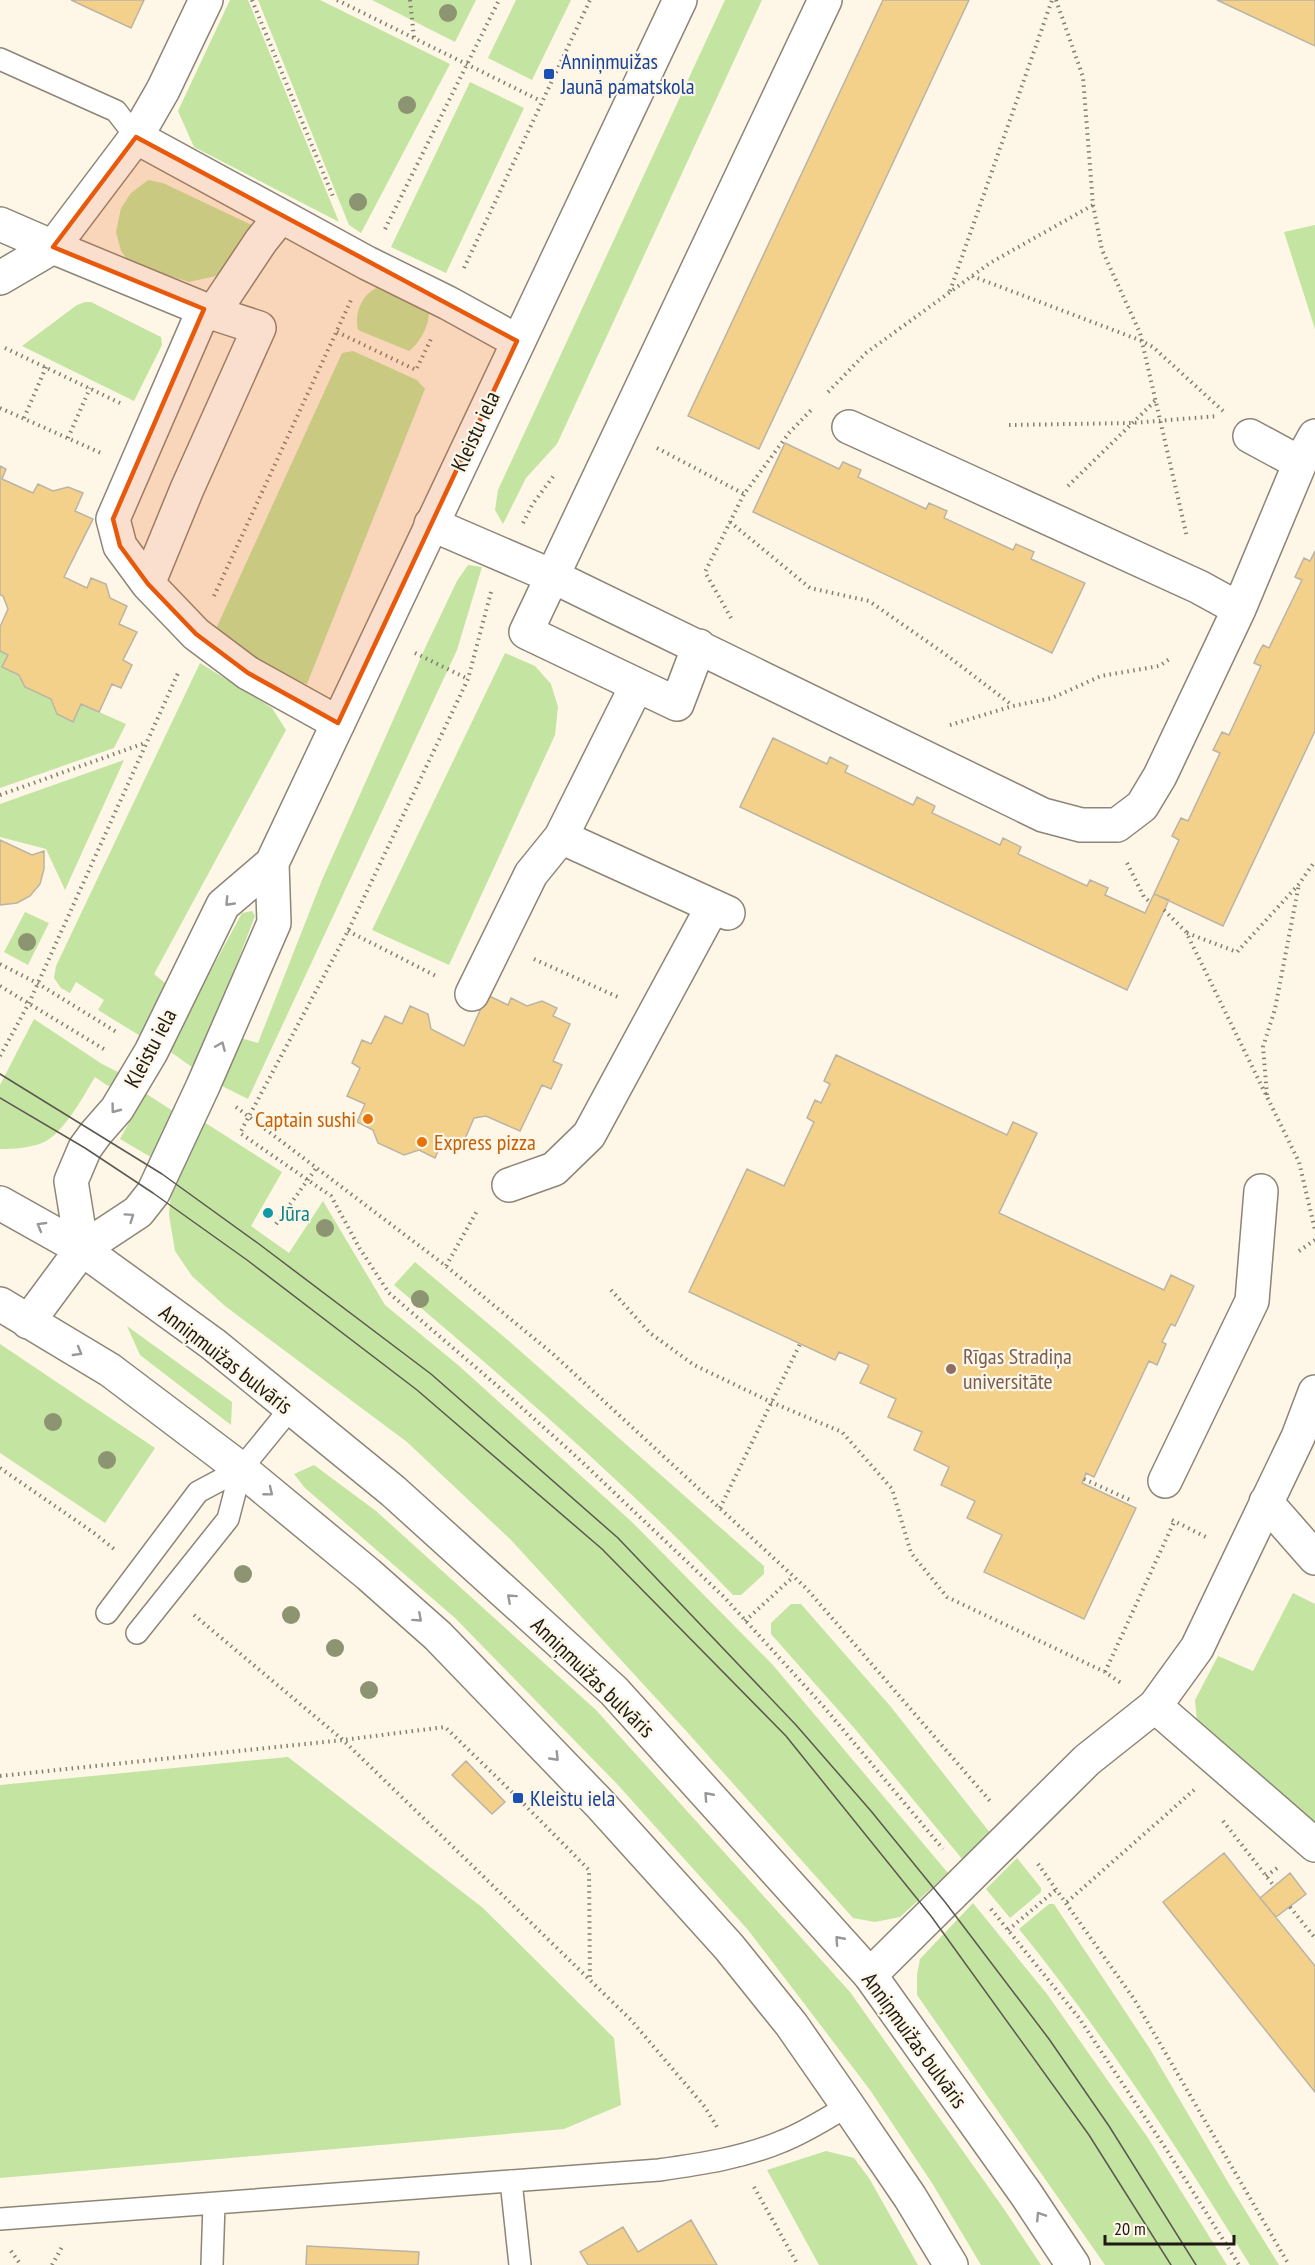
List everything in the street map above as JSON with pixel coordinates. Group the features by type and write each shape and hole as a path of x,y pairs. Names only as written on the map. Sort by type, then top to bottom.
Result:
{"street":[{"path":"0,278 53,248 136,137 163,90 206,0"},
{"name":"Kleistu iela","path":"82,1249 71,1181 85,1148 117,1109 151,1052 223,906 272,863 680,0"},
{"path":"699,646 677,704 526,632 825,0"},
{"path":"136,137 367,263 448,303 517,341"},
{"path":"281,216 208,311 113,519 120,546 148,584 196,634 248,673 338,723"},
{"path":"0,224 208,311 259,328 187,489 148,584"},
{"path":"849,427 1199,587 1239,609"},
{"path":"431,524 554,577 1043,815 1081,825 1117,825 1142,806 1160,776 1239,609 1308,449 1250,436"},
{"path":"472,994 531,874 561,837 637,685"},
{"path":"509,1185 554,1169 589,1135 656,1014 720,910 561,837"},
{"name":"Kleistu iela","path":"28,1322 82,1249 138,1212 153,1193 203,1086 274,923 272,863"},
{"path":"1165,1481 1252,1301 1261,1191"},
{"name":"Anniņmuižas bulvāris","path":"0,1203 82,1249 213,1344 393,1491 614,1691 870,1975 1026,2194 1073,2265"},
{"path":"0,1304 110,1370 241,1469 368,1574 438,1636 599,1803 736,1956 791,2024 910,2197 951,2265"},
{"path":"870,1975 1087,1760 1155,1706 1197,1648 1298,1437 1315,1392"},
{"path":"1266,1502 1315,1558"},
{"path":"1155,1706 1315,1845"}],"lane":[{"path":"0,58 116,111 136,137"},
{"path":"107,1613 198,1492 241,1469 290,1408"},
{"path":"137,1634 228,1519 241,1469"},
{"path":"0,2220 700,2165 782,2142 848,2106"},
{"path":"511,2181 520,2265"},
{"path":"212,2265 214,2204"}],"path":[{"path":"252,0 335,202"},
{"path":"337,0 541,101"},
{"path":"410,0 414,38"},
{"path":"1,1053 37,983 367,263 499,0"},
{"path":"337,332 417,370 590,0"},
{"path":"1054,0 1083,77 1093,205 1102,250 1142,341 1199,587"},
{"path":"949,293 1054,0"},
{"path":"828,393 866,353 990,263 1093,205"},
{"path":"972,276 1142,341 1153,347 1228,415 1132,423 1009,426"},
{"path":"5,348 128,406"},
{"path":"24,418 46,367"},
{"path":"68,438 90,388"},
{"path":"733,663 733,621 705,572 744,494 789,433 820,401"},
{"path":"1039,513 1156,401"},
{"path":"0,408 134,469"},
{"path":"655,447 744,494"},
{"path":"730,522 810,588 868,601 945,654 1013,706"},
{"path":"379,636 468,679"},
{"path":"891,743 1013,706 1052,698 1101,676 1159,666 1177,653"},
{"path":"0,795 146,743"},
{"path":"1117,825 1125,859 1144,897 1150,902"},
{"path":"1186,932 1237,952 1299,884 1315,861"},
{"path":"1268,1099 1263,1047 1275,1009 1299,884"},
{"path":"1164,910 1186,932 1299,1162 1315,1230"},
{"path":"348,932 472,994"},
{"path":"497,943 656,1014"},
{"path":"0,964 37,983 118,1033"},
{"path":"234,1106 446,1266 553,1354 793,1576 984,1792 1057,1889 1134,1999 1289,2265"},
{"path":"250,1117 240,1133 331,1196 360,1249 388,1293 580,1460 724,1597 824,1707 968,1879 1079,2018 1168,2152 1239,2265"},
{"path":"276,1224 317,1167"},
{"path":"446,1266 491,1184 509,1185"},
{"path":"1299,1251 1315,1240"},
{"path":"611,1290 650,1333 694,1365 771,1402 842,1432 892,1489 911,1553 947,1597 1105,1672 1155,1706"},
{"path":"720,1508 800,1344"},
{"path":"0,1468 94,1533 140,1571"},
{"path":"1084,1479 1131,1501"},
{"path":"1165,1517 1241,1555"},
{"path":"1105,1672 1174,1522"},
{"path":"745,1621 793,1576"},
{"path":"168,1594 343,1740 631,2020 705,2107 798,2265"},
{"path":"0,1776 445,1727 589,1870 590,1980"},
{"path":"1066,1902 1197,1787"},
{"path":"1218,1814 1274,1886"},
{"path":"1008,1930 1057,1889"},
{"path":"1290,1907 1315,1938"}],"highlighted area":[{"path":"136,137 517,341 338,723 248,673 196,634 148,584 120,546 113,519 204,309 53,247"}],"green space":[{"path":"230,0 248,0 339,222 194,147 178,111"},
{"path":"258,0 320,0 450,64 361,233 349,225"},
{"path":"372,0 476,0 455,42"},
{"path":"516,0 571,0 532,80 488,58"},
{"path":"725,0 762,0 557,444 526,478 503,524 495,510 498,490"},
{"path":"470,82 524,108 446,273 391,247"},
{"path":"148,180 163,183 260,229 248,248 216,276 189,282 130,263 121,251 116,232 121,208 131,193"},
{"path":"1315,225 1315,329 1284,232"},
{"path":"376,288 429,312 423,334 409,351 358,330 357,318 360,306 366,296"},
{"path":"91,302 161,337 162,345 134,401 22,346 77,305"},
{"path":"353,351 417,380 425,389 307,684 280,677 215,631 342,353"},
{"path":"468,565 482,567 457,650 248,1099 222,1086 241,1038 258,1043 322,880 426,646 457,581"},
{"path":"0,651 8,655 3,667 19,675 25,687 51,699 57,714 73,722 81,704 126,724 114,748 0,788"},
{"path":"505,653 535,666 551,684 558,707 555,735 449,965 372,930"},
{"path":"200,663 272,708 286,730 154,974 170,987 142,1037 98,1010 104,1000 76,982 70,993 61,988 54,978 56,966"},
{"path":"124,760 65,890 46,849 0,837 0,804"},
{"path":"252,911 255,916 196,1070 168,1050 242,913"},
{"path":"25,912 49,923 28,965 4,952"},
{"path":"34,1019 102,1064 122,1074 116,1085 108,1086 95,1077 72,1114 50,1139 32,1146 0,1149 0,1085"},
{"path":"145,1093 176,1113 154,1159 120,1139"},
{"path":"204,1122 282,1172 251,1226 289,1253 323,1201 385,1305 458,1365 632,1522 772,1664 948,1873 900,1917 875,1922 853,1918 511,1540 407,1442 225,1306 192,1276 175,1251 169,1215 171,1192"},
{"path":"415,1262 510,1342 764,1566 764,1574 741,1595 733,1595 610,1474 525,1397 394,1285"},
{"path":"127,1326 232,1402 231,1425 140,1355"},
{"path":"0,1344 155,1448 105,1523 0,1453"},
{"path":"314,1465 376,1511 596,1710 850,1992 1041,2265 981,2265 932,2183 870,2090 748,1930 618,1785 455,1618 305,1488 294,1474"},
{"path":"1293,1593 1315,1604 1315,1823 1310,1823 1197,1721 1195,1700 1218,1656 1253,1671"},
{"path":"791,1604 801,1604 891,1707 991,1834 963,1860 855,1729 771,1634 771,1623"},
{"path":"288,1757 483,1908 614,2038 621,2105 564,2129 0,2178 0,1785"},
{"path":"1017,1858 1041,1888 1041,1892 1010,1918 986,1889"},
{"path":"973,1903 1047,1994 1148,2138 1227,2265 1105,2265 917,1995 920,1959"},
{"path":"1049,1904 1054,1904 1150,2049 1279,2265 1250,2265 1140,2093 1051,1969 1019,1929"},
{"path":"826,2151 854,2158 869,2178 918,2265 819,2265 767,2170"}],"building":[{"path":"71,0 144,0 131,28"},
{"path":"883,0 969,0 759,449 688,416"},
{"path":"1217,0 1315,0 1315,46"},
{"path":"785,443 839,469 843,462 861,470 858,477 926,509 929,503 947,511 944,518 1013,550 1016,544 1034,552 1031,559 1085,583 1052,653 753,512"},
{"path":"0,466 6,469 2,479 33,493 38,484 53,491 68,487 83,493 75,511 93,519 64,577 87,588 91,578 106,584 110,598 127,606 119,624 137,632 123,660 132,665 121,688 112,684 99,712 81,704 73,722 57,714 51,699 25,687 19,675 2,667 8,655 0,651 0,627 8,609 3,596 0,595"},
{"path":"1315,551 1315,731 1223,926 1154,894 1179,840 1172,836 1181,818 1188,821 1220,753 1213,750 1222,732 1229,735 1261,666 1254,663 1258,654 1263,645 1269,648 1302,580 1295,577 1304,558 1310,561"},
{"path":"773,738 827,764 830,757 848,766 845,772 913,805 917,797 935,806 932,813 1000,845 1003,838 1021,847 1018,854 1087,886 1090,880 1108,888 1105,895 1145,913 1154,894 1169,900 1127,990 740,807"},
{"path":"0,840 32,855 44,851 44,869 40,884 30,896 17,903 0,905"},
{"path":"487,995 508,1005 511,998 527,1006 542,1001 557,1008 553,1016 570,1024 553,1061 562,1065 551,1089 542,1085 520,1131 486,1116 474,1118 461,1148 443,1140 435,1158 419,1150 404,1155 378,1143 373,1130 357,1122 365,1104 347,1096 360,1068 352,1063 362,1040 371,1044 385,1016 402,1024 410,1006 428,1014 431,1029 464,1046"},
{"path":"836,1055 1007,1135 1013,1122 1037,1133 999,1213 1164,1290 1171,1275 1194,1286 1175,1326 1171,1324 1162,1342 1166,1344 1157,1365 1149,1361 1094,1477 1086,1473 1082,1483 1136,1508 1084,1619 984,1572 1002,1535 967,1518 975,1501 941,1485 949,1467 914,1450 922,1432 888,1417 896,1399 860,1383 869,1365 839,1352 835,1360 689,1292 747,1169 784,1186 814,1122 807,1118 815,1100 821,1103 830,1084 824,1081"},
{"path":"466,1761 505,1802 492,1814 452,1775"},
{"path":"1224,1853 1315,1966 1315,2092 1163,1902"},
{"path":"1290,1873 1306,1894 1276,1917 1260,1898"},
{"path":"691,2220 717,2265 588,2265 580,2252 623,2227 638,2252"},
{"path":"307,2246 419,2252 418,2265 306,2265"}],"tram line":[{"path":"0,1074 162,1174 259,1244 431,1374 618,1538 796,1725 871,1811 945,1902 1049,2039 1109,2126 1196,2265"},
{"path":"0,1098 85,1148 247,1260 417,1390 602,1549 786,1736 931,1916 1089,2135 1171,2265"}],"place":[{"name":"Anniņmuižas Jaunā pamatskola","path":"549,74"},
{"name":"Captain sushi","path":"368,1119"},
{"name":"Express pizza","path":"422,1142"},
{"name":"Jūra","path":"268,1213"},
{"name":"Rīgas Stradiņa universitāte","path":"951,1369"},
{"name":"Kleistu iela","path":"518,1798"}]}
